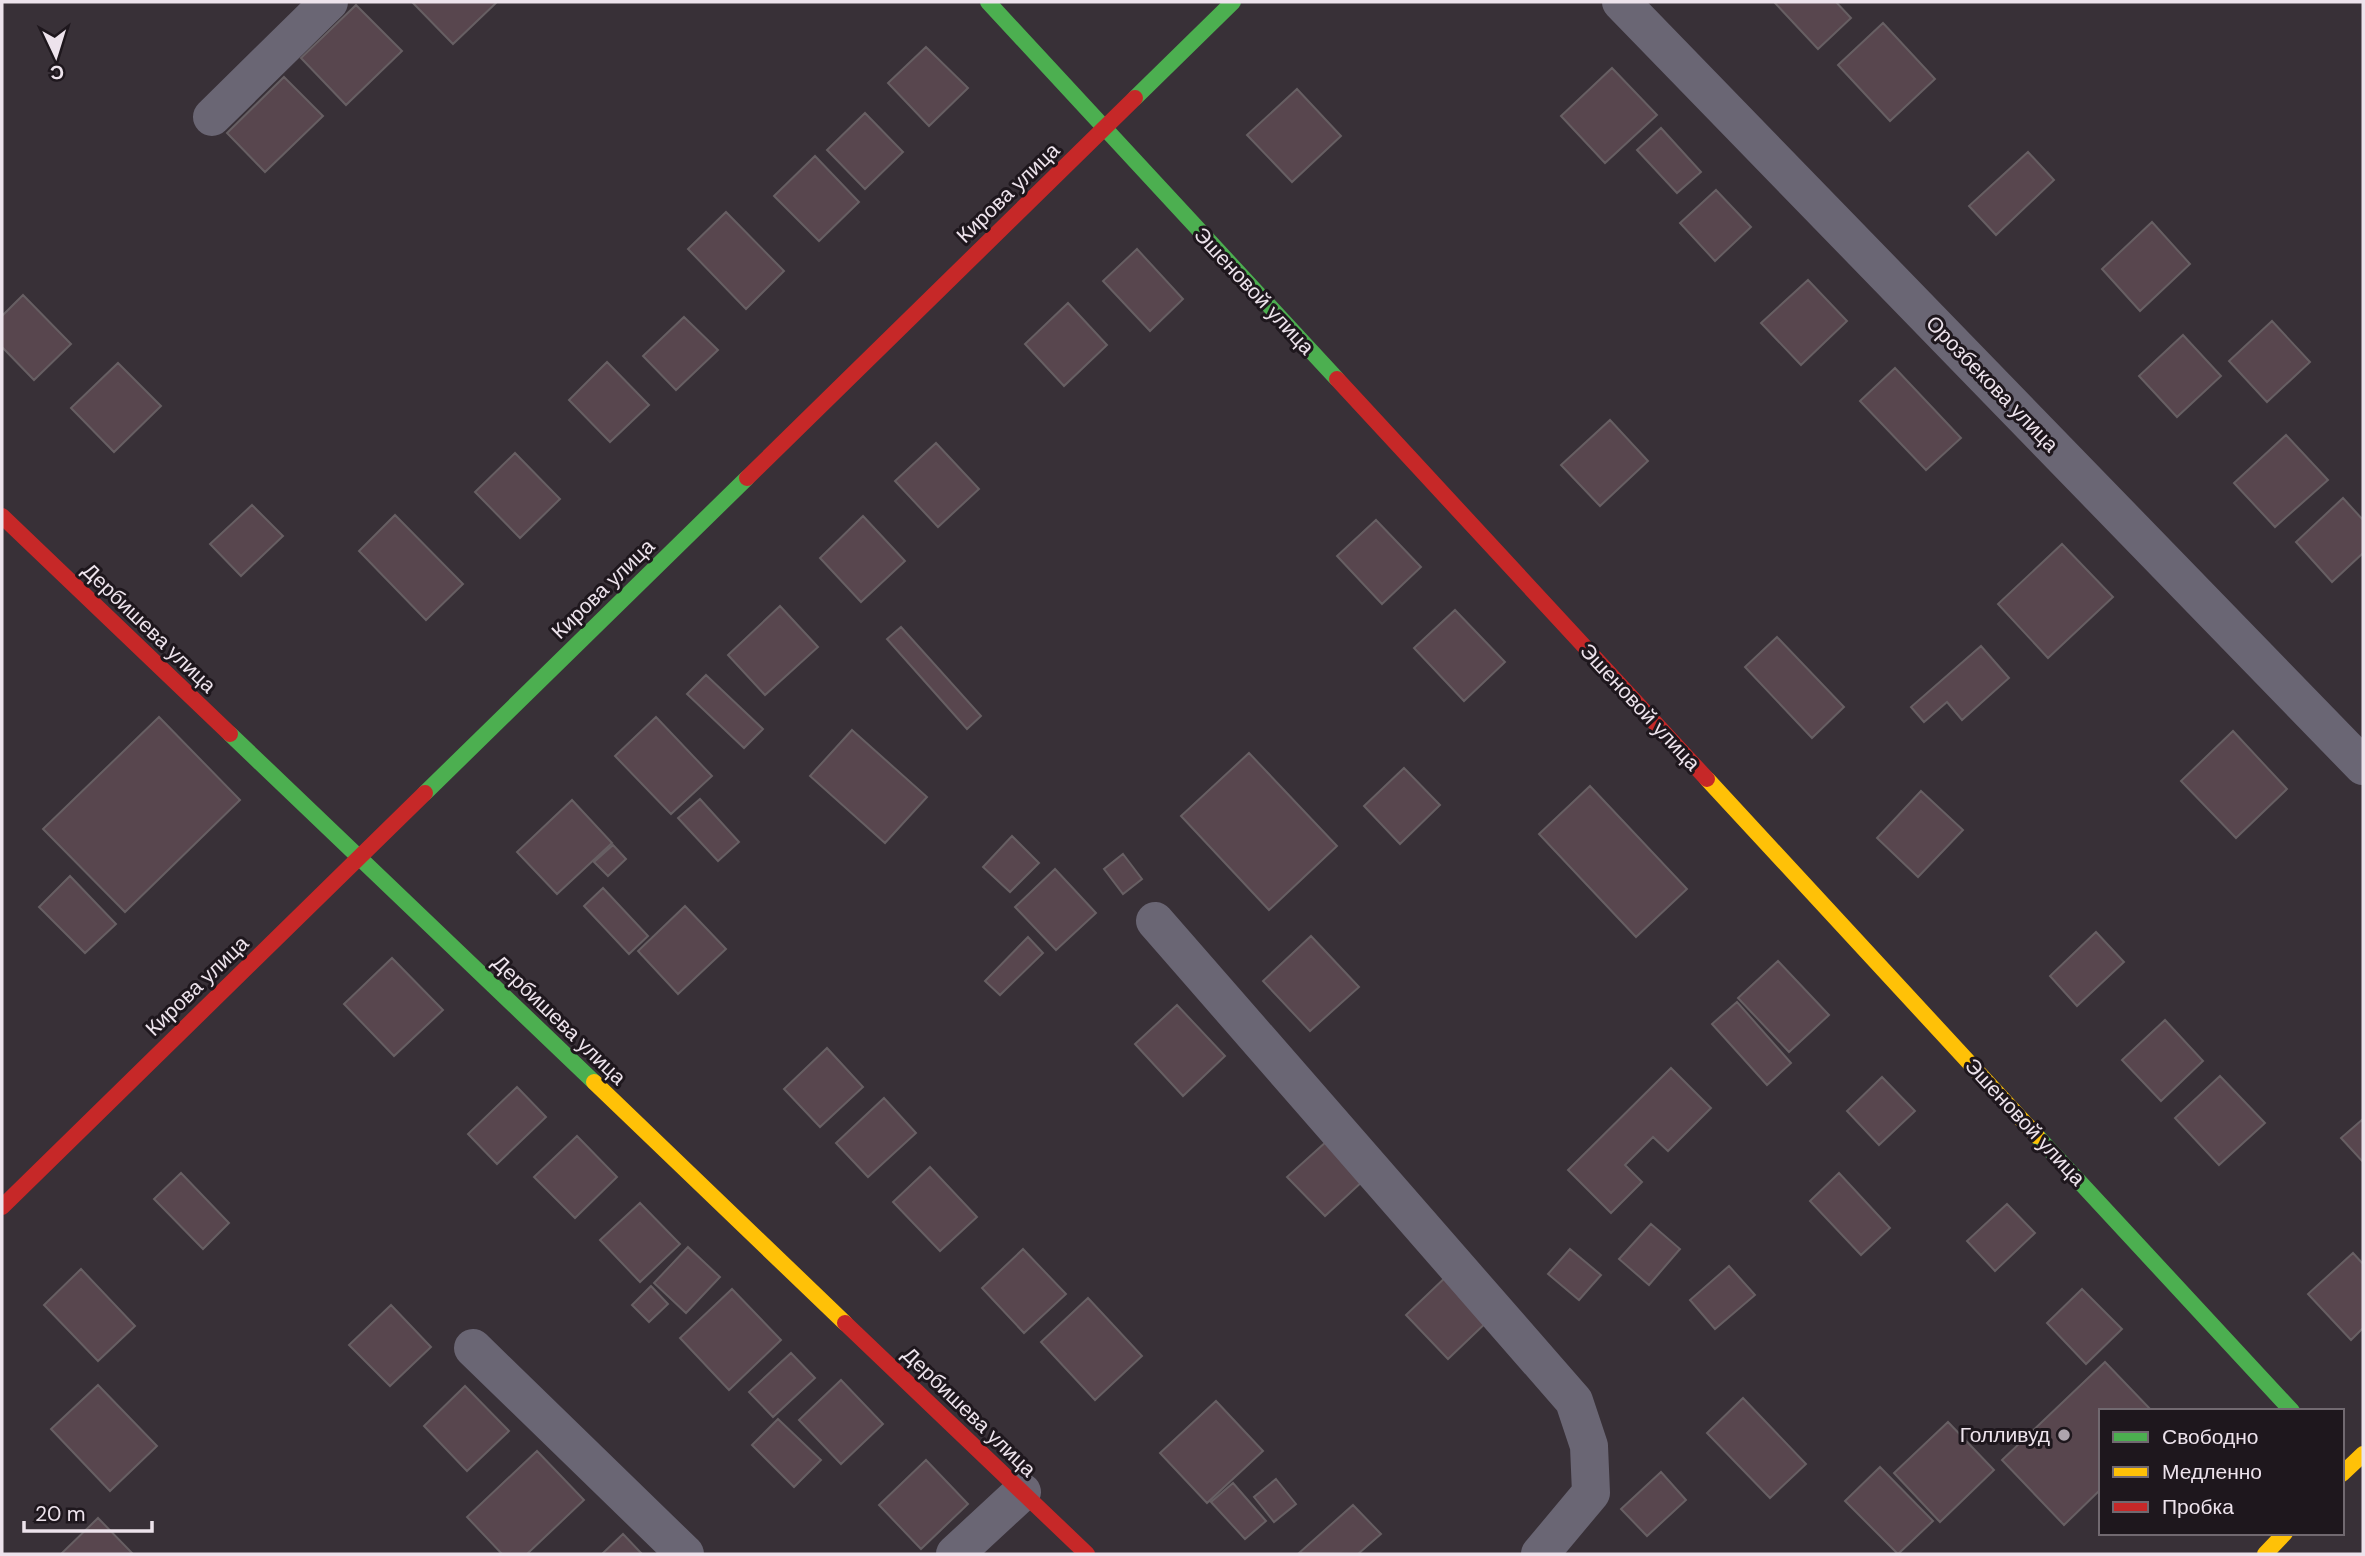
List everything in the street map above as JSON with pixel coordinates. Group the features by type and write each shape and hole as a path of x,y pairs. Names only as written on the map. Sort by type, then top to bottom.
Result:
{"street":[{"path":"212,117 329,2"},
{"name":"Эшеновой улица","path":"988,2 2290,1409"},
{"name":"Кирова улица","path":"2,1207 1233,2"},
{"name":"Орозбекова улица","path":"1621,2 2363,766"},
{"name":"Дербишева улица","path":"2,516 1087,1554"},
{"path":"1155,921 1574,1401 1589,1446 1591,1493 1541,1554"},
{"path":"473,1348 685,1554"},
{"path":"955,1554 1022,1492"},
{"path":"2265,1554 2284,1535"}],"building":[{"path":"412,2 497,2 453,44"},
{"path":"1774,2 1836,2 1851,18 1818,49"},
{"path":"356,5 402,51 346,105 301,58"},
{"path":"1883,23 1935,79 1890,121 1838,65"},
{"path":"926,47 968,88 929,126 888,83"},
{"path":"1612,68 1657,115 1605,163 1561,116"},
{"path":"284,77 323,116 265,172 227,133"},
{"path":"1297,89 1341,136 1292,182 1247,135"},
{"path":"865,113 903,152 865,189 827,150"},
{"path":"1661,128 1701,172 1677,193 1637,150"},
{"path":"2028,152 2054,180 1996,235 1969,206"},
{"path":"815,156 859,202 819,241 774,196"},
{"path":"1716,190 1751,227 1715,261 1680,223"},
{"path":"726,212 784,271 746,309 688,249"},
{"path":"2152,222 2190,264 2140,311 2102,269"},
{"path":"1137,249 1183,299 1150,331 1103,281"},
{"path":"1808,280 1847,321 1801,365 1761,323"},
{"path":"23,295 71,344 34,380 2,347 2,316"},
{"path":"1068,303 1107,345 1064,386 1025,344"},
{"path":"684,317 718,350 676,390 643,356"},
{"path":"2272,321 2310,362 2267,402 2229,361"},
{"path":"2183,335 2221,376 2177,417 2139,376"},
{"path":"607,362 649,405 610,442 569,400"},
{"path":"118,363 161,406 114,452 71,408"},
{"path":"1895,368 1961,438 1926,470 1860,401"},
{"path":"1610,420 1648,461 1600,506 1561,465"},
{"path":"2286,435 2328,480 2275,527 2234,483"},
{"path":"936,443 979,489 938,527 895,481"},
{"path":"515,453 560,499 520,538 475,492"},
{"path":"2343,498 2363,520 2363,553 2332,582 2296,542"},
{"path":"252,505 283,536 241,576 210,544"},
{"path":"395,515 463,584 426,620 359,551"},
{"path":"863,516 905,561 861,602 820,558"},
{"path":"1376,520 1421,567 1382,604 1337,556"},
{"path":"2062,544 2113,597 2048,658 1998,604"},
{"path":"780,606 818,647 765,695 728,655"},
{"path":"1455,610 1505,662 1464,701 1414,648"},
{"path":"901,627 981,716 967,729 887,639"},
{"path":"1777,637 1844,707 1812,738 1745,667"},
{"path":"1981,646 2009,678 1962,720 1947,702 1924,722 1911,707"},
{"path":"706,675 763,729 744,748 687,694"},
{"path":"159,717 240,800 125,912 43,829"},
{"path":"656,717 712,776 671,814 615,756"},
{"path":"852,730 927,797 885,843 810,776"},
{"path":"2233,731 2287,789 2236,838 2181,781"},
{"path":"1249,753 1337,846 1269,910 1181,816"},
{"path":"1404,768 1440,805 1400,844 1364,806"},
{"path":"1590,786 1687,889 1636,937 1539,834"},
{"path":"1921,791 1963,830 1918,877 1877,838"},
{"path":"700,799 739,842 718,861 678,818"},
{"path":"572,800 612,843 557,894 517,852"},
{"path":"1012,836 1039,863 1010,892 983,867"},
{"path":"613,845 626,859 608,876 594,862"},
{"path":"1123,854 1142,879 1123,894 1104,869"},
{"path":"1055,869 1096,913 1056,950 1015,907"},
{"path":"70,876 116,924 85,953 39,907"},
{"path":"603,888 648,936 629,954 584,906"},
{"path":"685,906 726,949 678,994 638,951"},
{"path":"2096,932 2124,962 2077,1006 2050,976"},
{"path":"1311,936 1359,987 1310,1031 1263,981"},
{"path":"1028,937 1043,953 1000,995 985,981"},
{"path":"392,958 443,1010 394,1056 344,1004"},
{"path":"1778,961 1829,1015 1789,1052 1738,998"},
{"path":"1737,1002 1791,1063 1767,1085 1712,1024"},
{"path":"1177,1005 1225,1056 1183,1096 1135,1044"},
{"path":"2165,1020 2203,1061 2161,1101 2122,1060"},
{"path":"827,1048 863,1087 820,1127 784,1089"},
{"path":"1671,1068 1711,1108 1668,1151 1653,1137 1625,1165 1642,1182 1611,1213 1568,1170"},
{"path":"2220,1076 2265,1123 2219,1165 2175,1118"},
{"path":"1882,1077 1915,1111 1879,1145 1847,1111"},
{"path":"517,1087 546,1117 497,1164 468,1134"},
{"path":"884,1098 916,1133 868,1177 836,1143"},
{"path":"2363,1119 2363,1162 2341,1138"},
{"path":"577,1136 617,1177 575,1218 534,1177"},
{"path":"1327,1141 1364,1180 1325,1216 1287,1177"},
{"path":"930,1167 977,1217 940,1251 893,1202"},
{"path":"181,1173 229,1223 203,1249 154,1199"},
{"path":"1839,1173 1890,1228 1861,1255 1810,1201"},
{"path":"640,1203 680,1244 640,1282 600,1240"},
{"path":"2007,1204 2035,1233 1995,1271 1967,1241"},
{"path":"1651,1224 1680,1249 1649,1285 1619,1259"},
{"path":"688,1247 720,1277 686,1313 654,1283"},
{"path":"1023,1249 1066,1294 1024,1333 982,1288"},
{"path":"1570,1249 1601,1275 1579,1300 1548,1274"},
{"path":"2353,1253 2363,1264 2363,1328 2351,1340 2308,1294"},
{"path":"1729,1266 1755,1295 1715,1329 1690,1300"},
{"path":"81,1269 135,1326 98,1361 44,1305"},
{"path":"1450,1273 1492,1317 1448,1359 1406,1315"},
{"path":"651,1286 668,1304 649,1322 632,1305"},
{"path":"732,1289 781,1340 729,1390 680,1338"},
{"path":"2082,1289 2122,1329 2086,1364 2047,1323"},
{"path":"1088,1298 1142,1356 1095,1400 1041,1342"},
{"path":"391,1305 431,1347 390,1386 349,1345"},
{"path":"791,1353 815,1378 773,1417 749,1392"},
{"name":"Голливуд","path":"2105,1362 2150,1409 2099,1409 2099,1491 2064,1525 2002,1460"},
{"path":"841,1380 883,1424 841,1464 799,1420"},
{"path":"98,1385 157,1446 110,1491 51,1429"},
{"path":"465,1386 509,1431 467,1471 424,1426"},
{"path":"1743,1398 1806,1464 1770,1498 1707,1433"},
{"path":"1216,1401 1263,1451 1207,1503 1160,1453"},
{"path":"778,1419 821,1460 794,1487 752,1445"},
{"path":"1948,1422 1994,1470 1940,1522 1894,1473"},
{"path":"537,1451 584,1500 527,1554 502,1554 467,1517"},
{"path":"926,1460 968,1504 921,1549 879,1505"},
{"path":"1880,1467 1933,1521 1898,1554 1845,1501"},
{"path":"1661,1472 1686,1500 1647,1536 1621,1509"},
{"path":"1276,1479 1296,1504 1274,1522 1254,1497"},
{"path":"1233,1483 1266,1521 1245,1539 1211,1502"},
{"path":"1353,1505 1381,1534 1358,1554 1299,1553"},
{"path":"98,1518 133,1554 61,1554"},
{"path":"623,1534 642,1554 602,1554"}],"traffic: fast":[{"path":"988,2 1337,379"},
{"path":"1135,98 1233,2"},
{"path":"425,793 747,478"},
{"path":"230,734 594,1082"},
{"path":"2037,1136 2290,1409"}],"traffic: slow":[{"path":"1707,779 2037,1136"},
{"path":"594,1082 845,1323"},
{"path":"2344,1472 2363,1454"},
{"path":"2265,1554 2283,1535"}],"traffic: jam":[{"path":"747,478 1135,98"},
{"path":"1337,379 1707,779"},
{"path":"2,516 230,734"},
{"path":"2,1207 425,793"},
{"path":"845,1323 1087,1554"}],"place":[{"name":"Голливуд","path":"2064,1435"}]}
